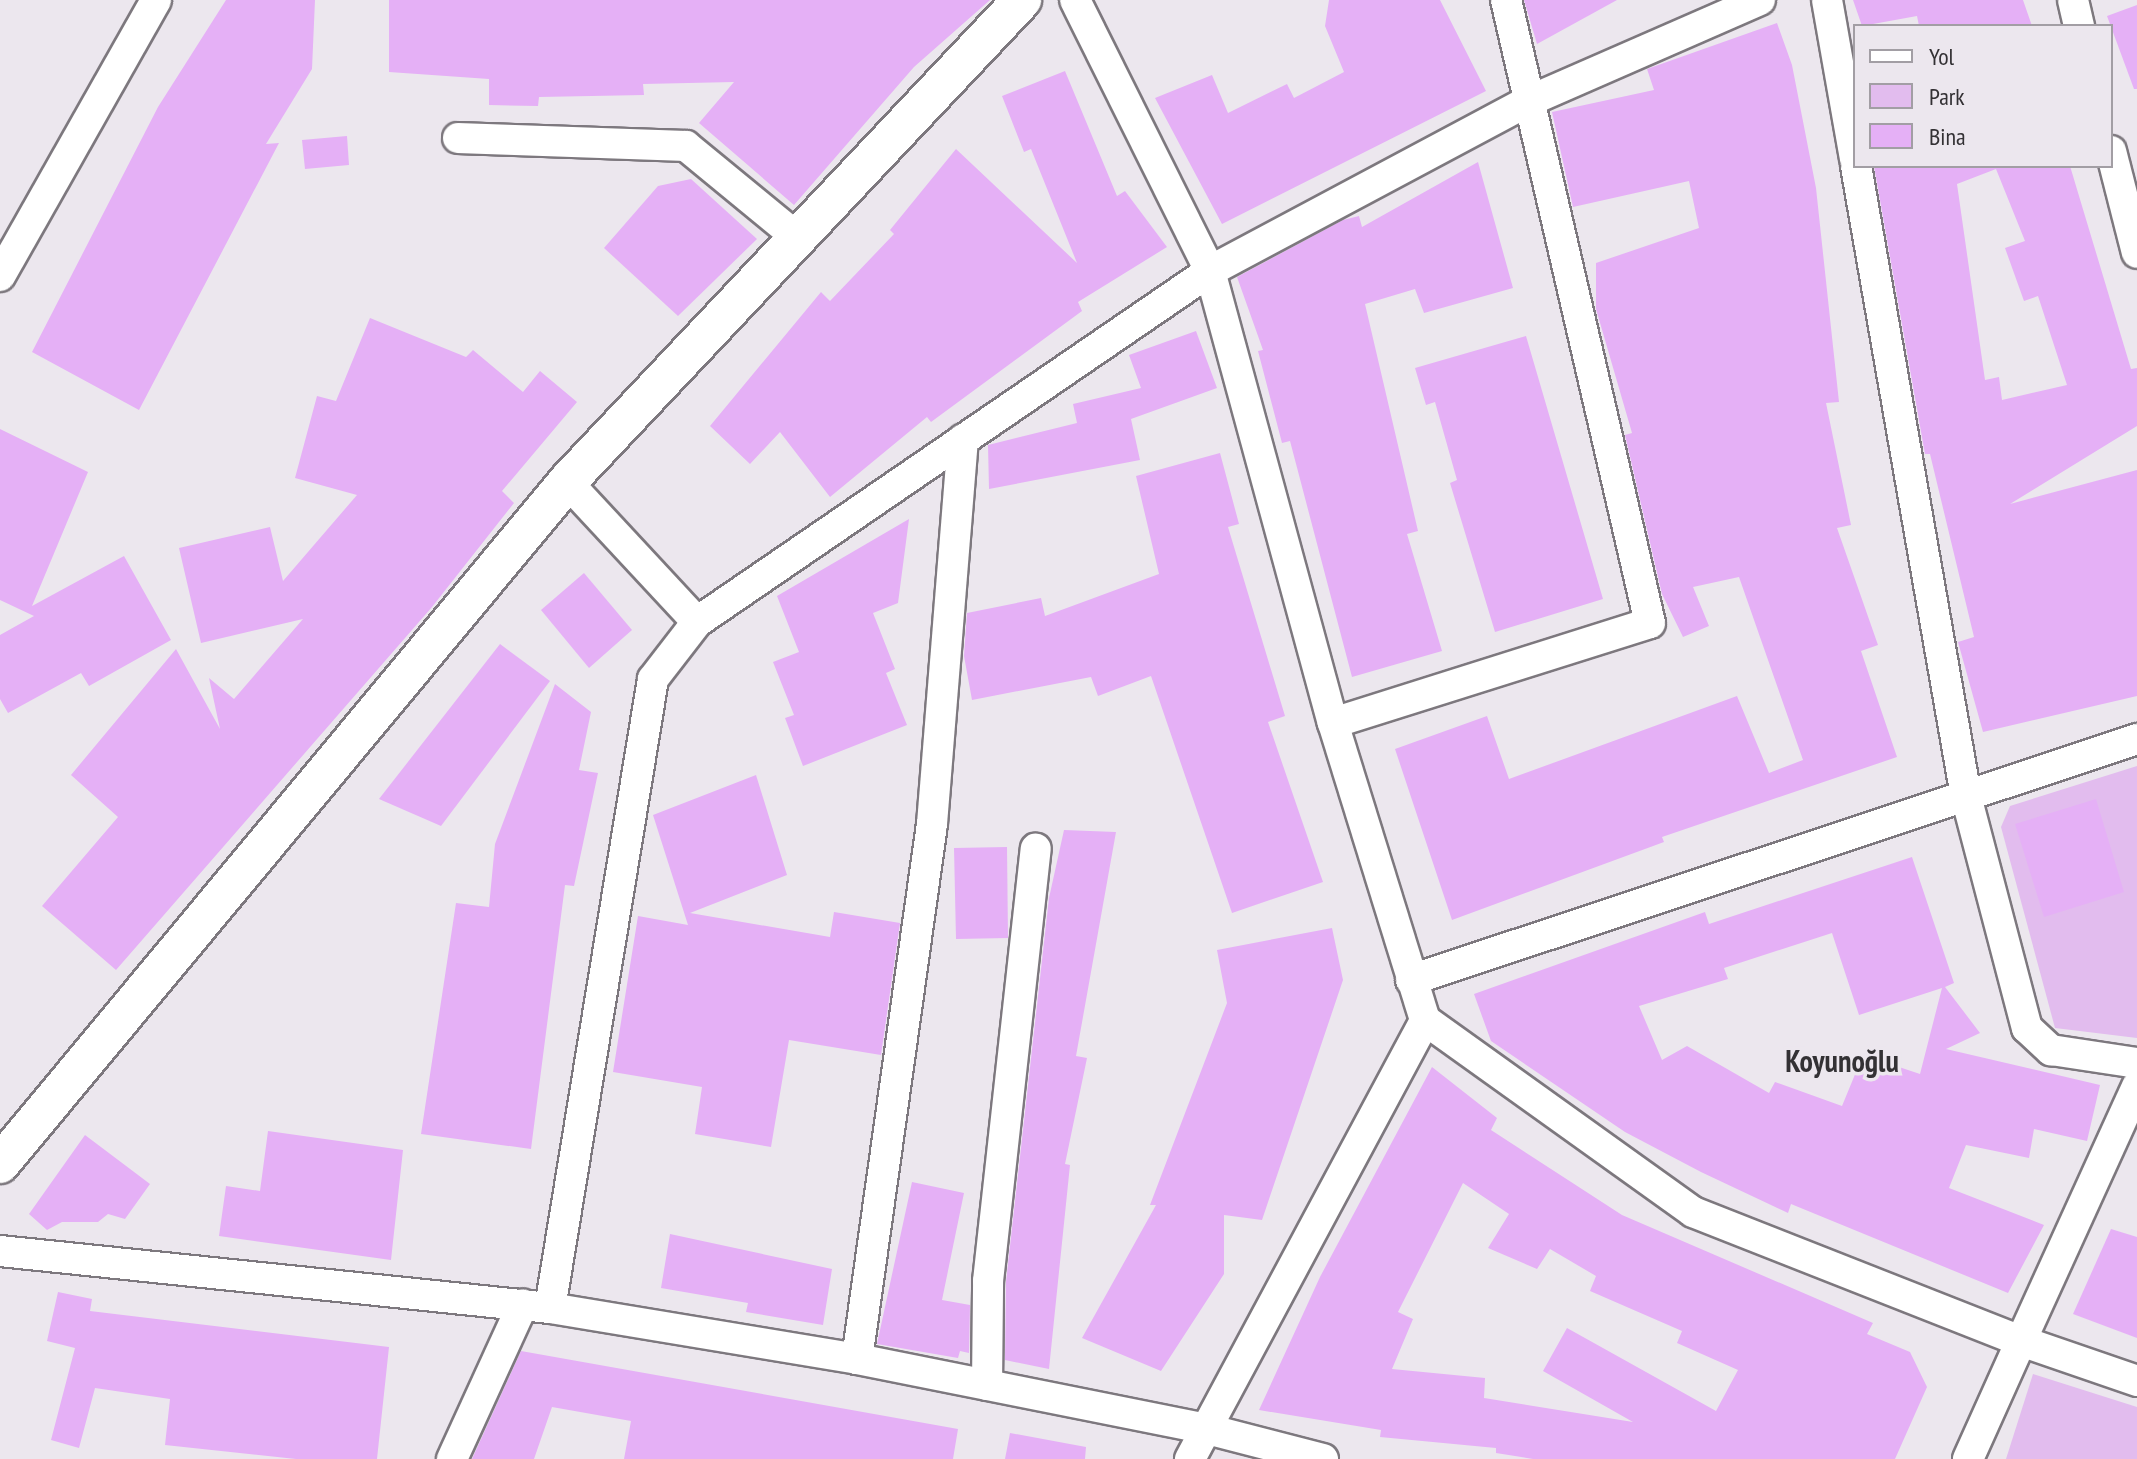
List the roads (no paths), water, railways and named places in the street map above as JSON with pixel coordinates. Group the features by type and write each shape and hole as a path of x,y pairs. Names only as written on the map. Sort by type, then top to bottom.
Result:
{"main road":[{"path":"0,1164 567,482 1022,0"}],"street":[{"path":"0,276 156,0"},
{"path":"1075,0 1210,271 1333,723 1425,1020 1693,1212 2021,1341 2137,1381"},
{"path":"1333,723 1650,623 1506,0"},
{"path":"452,1459 537,1306 653,679 697,622 1210,271 1529,101 1760,0"},
{"path":"1827,0 1853,148"},
{"path":"2073,0 2079,24"},
{"path":"458,138 686,146 798,238"},
{"path":"2113,159 2137,253"},
{"path":"1856,168 1966,796 2027,1028 2051,1050 2137,1063"},
{"path":"857,1359 932,824 963,439"},
{"path":"567,482 697,622"},
{"path":"1411,980 2137,739"},
{"path":"987,1385 988,1281 1036,849"},
{"path":"1190,1459 1203,1428 1425,1020"},
{"path":"1968,1459 2137,1086"},
{"path":"0,1251 537,1306 857,1359 1203,1428 1323,1459"}],"district":[{"name":"Koyunoğlu","path":"1842,1061"}]}
